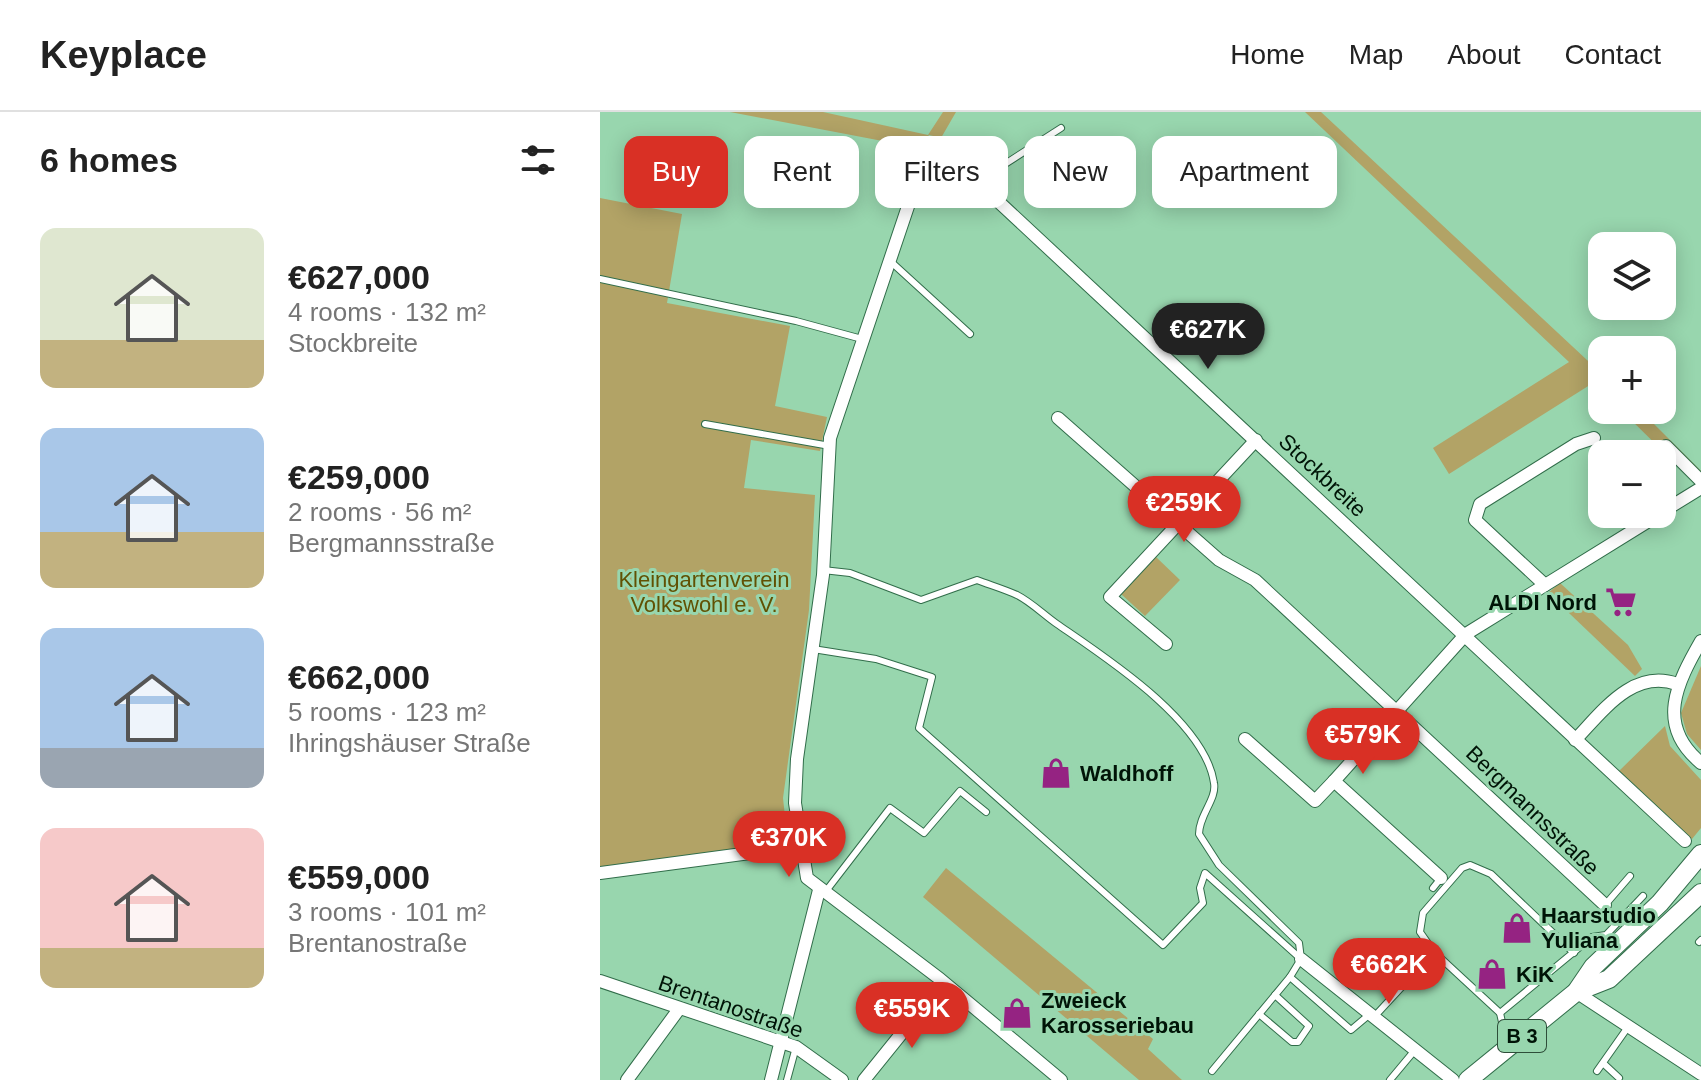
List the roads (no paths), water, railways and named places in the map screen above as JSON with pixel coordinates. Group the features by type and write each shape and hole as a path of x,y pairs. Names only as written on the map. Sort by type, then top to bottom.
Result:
{"main road":[{"name":"B 3","path":"1468,1080 1576,992 1593,967 1660,903 1701,854"},
{"name":"B 3","path":"1576,992 1609,979 1701,893"}],"street":[{"name":"Stockbreite","path":"889,260 907,208"},
{"name":"Stockbreite","path":"1005,208 1685,841"},
{"path":"889,260 830,446 823,570 797,759 795,803 807,878 940,979 1061,1080"},
{"name":"Bergmannsstraße","path":"1058,418 1219,560 1255,580 1399,710 1605,905"},
{"path":"1545,585 1475,520 1475,512 1480,504 1576,444 1594,438"},
{"path":"1166,644 1110,597 1256,440"},
{"path":"1676,456 1701,481"},
{"path":"1676,504 1701,488"},
{"path":"1245,739 1315,801 1466,634 1637,528"},
{"path":"1699,761 1680,738 1673,711 1677,684 1701,641"},
{"path":"1575,740 1609,705 1646,679 1664,679 1677,684"},
{"path":"1334,781 1437,883"},
{"path":"600,873 802,846"},
{"path":"771,1080 822,892"},
{"path":"1301,959 1453,1080"},
{"name":"Brentanostraße","path":"600,981 796,1047 842,1080"},
{"path":"1576,992 1701,1074"},
{"path":"870,1076 931,997"},
{"path":"627,1080 679,1009"}],"lane":[{"path":"1008,162 1061,128"},
{"path":"889,260 970,334"},
{"path":"600,279 796,321 862,339"},
{"path":"705,424 830,446"},
{"path":"823,570 850,573 921,600 977,580 1019,596 1103,654 1172,714 1201,750 1210,766 1214,790 1202,813 1199,834 1219,865 1299,943 1301,959 1290,977 1212,1071"},
{"path":"813,649 876,659 932,677 919,728 1163,945 1203,903 1200,888 1205,873 1301,959"},
{"path":"822,892 890,808 924,833 960,791 986,812"},
{"path":"1508,1048 1500,1013 1434,952 1420,932 1423,913 1462,868 1470,865 1491,874 1574,953"},
{"path":"1605,905 1630,876"},
{"path":"1500,1013 1592,937 1606,935 1643,896"},
{"path":"1290,977 1351,1030 1372,1016 1434,952"},
{"path":"1259,1014 1292,1042 1298,1042 1309,1026 1275,995"},
{"path":"1597,1071 1628,1027"},
{"path":"787,1080 796,1047"},
{"path":"1390,1080 1415,1050"},
{"path":"1604,1064 1619,1078"}],"place":[{"name":"ALDI Nord","path":"1621,602"},
{"name":"Waldhoff","path":"1056,773"},
{"name":"Haarstudio Yuliana","path":"1517,928"},
{"name":"KiK","path":"1492,974"},
{"name":"Zweieck Karosseriebau","path":"1017,1013"}],"park label":[{"name":"Kleingartenverein Volkswohl e. V.","path":"704,592"}]}
